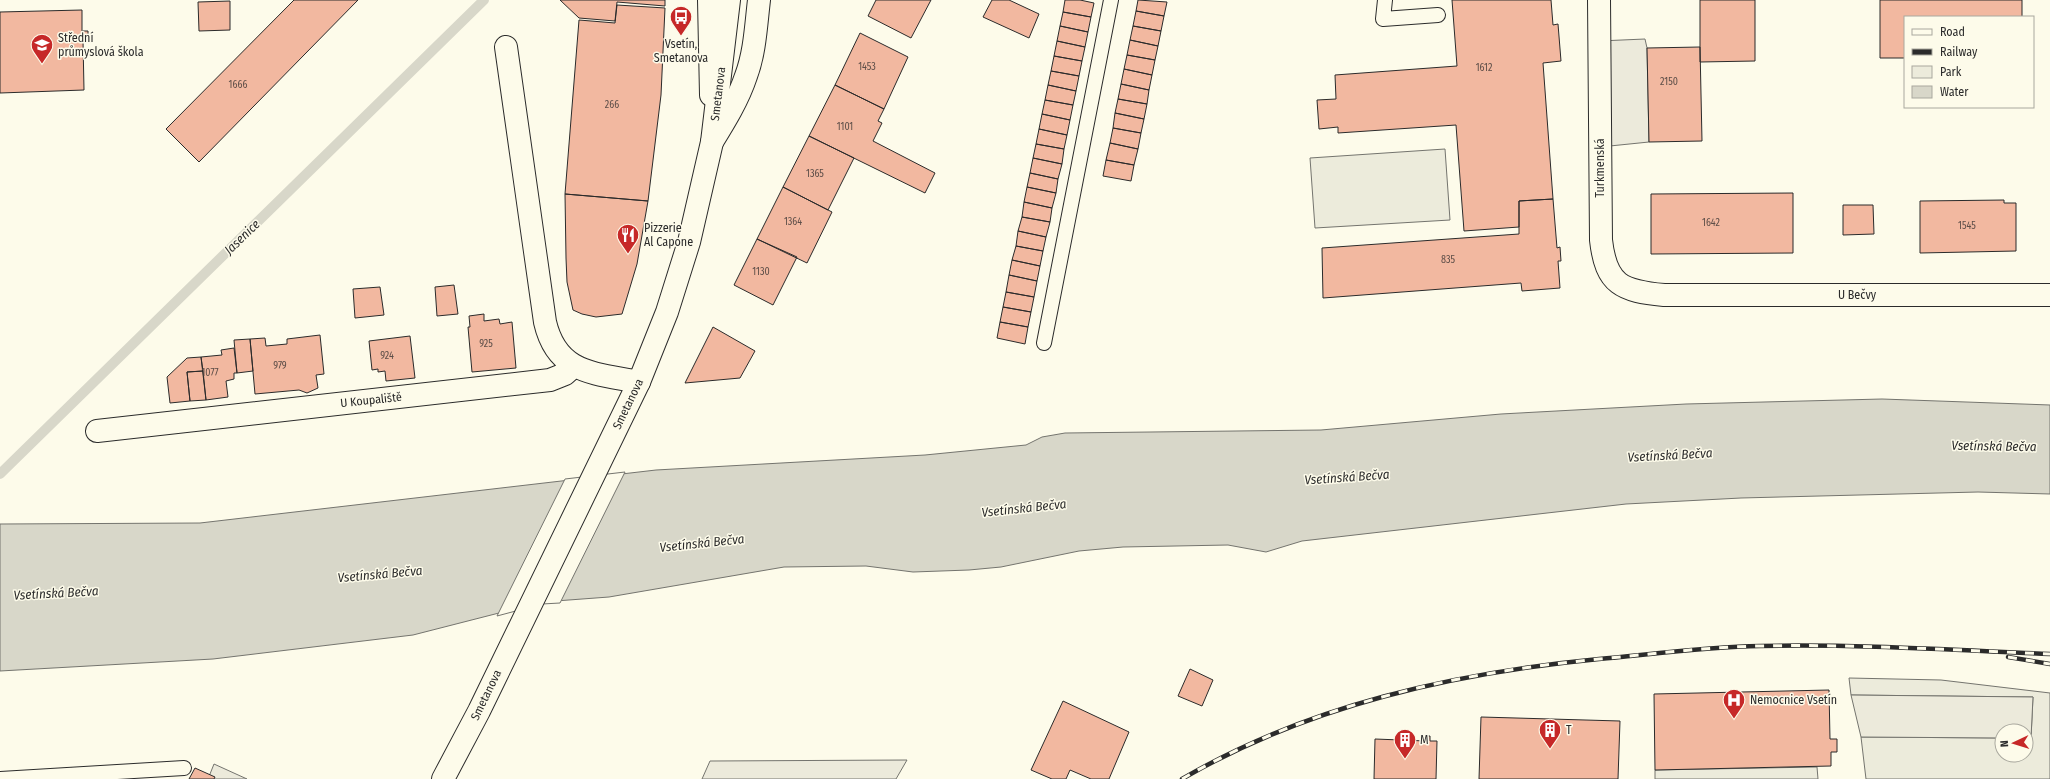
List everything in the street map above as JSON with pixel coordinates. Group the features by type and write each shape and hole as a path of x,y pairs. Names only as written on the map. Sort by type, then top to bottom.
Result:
{"street":[{"path":"709,0 712,142"},
{"name":"Smetanova","path":"443,779 479,711 639,382 667,312 689,242 712,142 729,0"},
{"path":"712,142 729,115 747,75 753,46 759,0"},
{"name":"Turkmenská","path":"1599,0 1599,175 1603,261 1613,278 1624,288 1639,293 1664,295"},
{"path":"506,47 548,337 554,348 563,359 574,366 639,382"},
{"name":"U Bečvy","path":"1664,295 2050,295"},
{"name":"U Koupaliště","path":"97,431 539,381 565,374 574,366"}],"lane":[{"path":"1044,343 1111,0"},
{"path":"1385,0 1384,19 1438,15"},
{"path":"0,778 184,768"}],"green space":[{"path":"1445,149 1450,220 1315,228 1310,158"},
{"path":"1849,678 1941,680 2050,693 2050,779 1866,779 1861,737 1994,738 1994,763 2034,763 2034,723 2032,723 2033,697 1851,695"},
{"path":"1817,767 1818,779 1655,779 1655,770"}],"shaded area":[{"path":"1645,39 1647,48 1649,142 1600,147 1599,41"},
{"path":"1851,695 2033,697 2032,723 1994,723 1994,738 1861,737"},
{"path":"907,760 896,779 702,779 710,761"},
{"path":"214,764 247,779 208,779"}],"water":[{"name":"Vsetínská Bečva","path":"1882,399 2050,405 2050,494 1978,492 1741,498 1626,504 1302,541 1266,552 1228,545 1123,547 1079,551 1001,567 969,570 913,572 866,566 784,567 609,597 542,602 413,635 213,659 0,671 0,524 200,523 656,470 925,455 1026,445 1042,437 1065,433 1321,430 1501,414 1686,404"}],"pier":[{"path":"625,472 560,603 542,604 497,616 565,479"}],"building":[{"path":"294,0 358,0 199,162 166,129"},
{"path":"560,0 665,0 665,6 617,2 615,21 579,18"},
{"path":"876,0 931,0 911,38 868,16"},
{"path":"992,0 1009,0 1039,14 1029,38 983,17"},
{"path":"1065,0 1080,0 1094,3 1091,17 1063,12"},
{"path":"1138,0 1167,2 1164,16 1136,11"},
{"path":"1452,0 1551,0 1553,25 1558,24 1561,61 1543,63 1553,199 1519,201 1519,227 1464,231 1456,125 1338,133 1338,127 1319,129 1317,100 1336,99 1335,75 1457,66"},
{"path":"1700,0 1755,0 1755,61 1700,62"},
{"path":"1880,0 2022,0 2022,16 1904,16 1904,58 1880,58"},
{"path":"230,1 230,30 199,31 198,2"},
{"path":"617,5 665,8 661,95 648,201 565,194 579,20 615,23"},
{"name":"Střední průmyslová škola","path":"82,10 82,31 88,31 88,40 83,41 84,90 0,93 0,12"},
{"path":"1136,11 1164,16 1161,31 1133,26"},
{"path":"1063,12 1091,17 1088,32 1060,26"},
{"path":"1060,26 1088,32 1085,47 1057,41"},
{"path":"1133,26 1161,31 1158,46 1130,40"},
{"path":"860,33 908,57 884,109 835,85"},
{"path":"1130,40 1158,46 1155,60 1127,55"},
{"path":"1057,41 1085,47 1082,61 1054,56"},
{"path":"1700,47 1702,141 1649,142 1647,48"},
{"path":"1127,55 1155,60 1152,75 1124,69"},
{"path":"1054,56 1082,61 1079,76 1051,71"},
{"path":"1124,69 1152,75 1149,90 1121,84"},
{"path":"1051,71 1079,76 1076,91 1048,85"},
{"path":"1121,84 1149,90 1147,104 1118,99"},
{"path":"835,85 884,109 878,121 882,123 873,141 935,173 925,193 809,136"},
{"path":"1048,85 1076,91 1073,105 1045,100"},
{"path":"1118,99 1147,104 1144,119 1115,113"},
{"path":"1045,100 1073,105 1070,120 1042,114"},
{"path":"1115,113 1144,119 1141,133 1113,128"},
{"path":"1042,114 1070,120 1067,135 1039,129"},
{"path":"1113,128 1141,133 1138,149 1110,143"},
{"path":"1039,129 1067,135 1064,149 1036,144"},
{"path":"809,136 854,158 828,210 783,187"},
{"path":"1110,143 1138,149 1134,165 1106,160"},
{"path":"1036,144 1064,149 1062,164 1033,158"},
{"path":"1033,158 1062,164 1058,179 1030,173"},
{"path":"1106,160 1134,165 1131,181 1103,176"},
{"path":"1030,173 1058,179 1056,193 1027,187"},
{"path":"783,187 832,212 807,263 757,239"},
{"path":"1027,187 1056,193 1052,208 1024,202"},
{"path":"1793,193 1793,253 1651,254 1651,194"},
{"path":"565,194 648,201 637,264 622,314 596,317 582,314 573,310 567,282"},
{"path":"1553,199 1557,248 1560,247 1561,261 1558,261 1560,288 1522,291 1521,283 1323,298 1322,248 1519,234 1519,201"},
{"path":"2004,200 2004,203 2016,203 2016,251 1920,253 1920,201"},
{"path":"1024,202 1052,208 1050,222 1022,217"},
{"path":"1843,205 1873,205 1874,234 1843,235"},
{"path":"1022,217 1050,222 1046,237 1018,231"},
{"path":"1018,231 1046,237 1043,251 1016,246"},
{"path":"757,239 797,257 773,305 734,285"},
{"path":"1016,246 1043,251 1040,266 1012,260"},
{"path":"1012,260 1040,266 1037,281 1009,275"},
{"path":"1009,275 1037,281 1034,297 1006,292"},
{"path":"454,285 458,314 437,316 435,287"},
{"path":"380,287 384,315 355,318 353,289"},
{"path":"1006,292 1034,297 1031,312 1003,307"},
{"path":"1003,307 1031,312 1028,327 1000,322"},
{"path":"484,314 484,321 499,319 500,324 512,322 516,368 472,372 468,327 470,327 469,316"},
{"path":"1000,322 1028,327 1025,344 997,338"},
{"path":"713,327 755,351 740,378 685,383"},
{"path":"320,335 324,374 316,375 318,388 307,393 299,390 255,394 250,339 265,338 266,346 287,344 287,339"},
{"path":"410,336 415,378 386,381 385,371 378,372 378,369 372,370 369,341"},
{"path":"250,339 253,371 237,373 234,340"},
{"path":"234,348 237,373 234,373 234,379 226,381 228,397 206,400 201,357 222,355 221,350"},
{"path":"201,357 203,371 187,372 190,401 170,403 167,377 187,358"},
{"path":"203,371 206,400 190,401 187,372"},
{"path":"1190,669 1213,680 1202,706 1178,696"},
{"path":"1829,690 1830,739 1837,739 1837,752 1831,752 1831,766 1655,770 1654,694"},
{"path":"1063,701 1129,732 1109,779 1091,779 1070,770 1066,779 1052,779 1031,770"},
{"name":"T","path":"1481,717 1620,721 1618,779 1479,779"},
{"name":"M","path":"1427,736 1430,736 1430,741 1437,741 1436,779 1374,779 1375,739 1426,741"},
{"path":"195,768 215,777 214,779 189,779"}],"waterway":[{"name":"Jasenice","path":"0,474 484,0"}],"railway":[{"path":"1182,779 1230,753 1280,731 1332,712 1384,696 1437,684 1491,673 1545,665 1680,651 1760,646 1941,649 2050,654"},
{"path":"2008,657 2050,664"}],"place":[{"name":"Vsetín, Smetanova","path":"681,36"},
{"name":"Střední průmyslová škola","path":"42,64"},
{"name":"Pizzerie Al Capone","path":"628,254"},
{"name":"Nemocnice Vsetín","path":"1734,720"},
{"name":"T","path":"1550,750"},
{"name":"M","path":"1405,760"}]}
